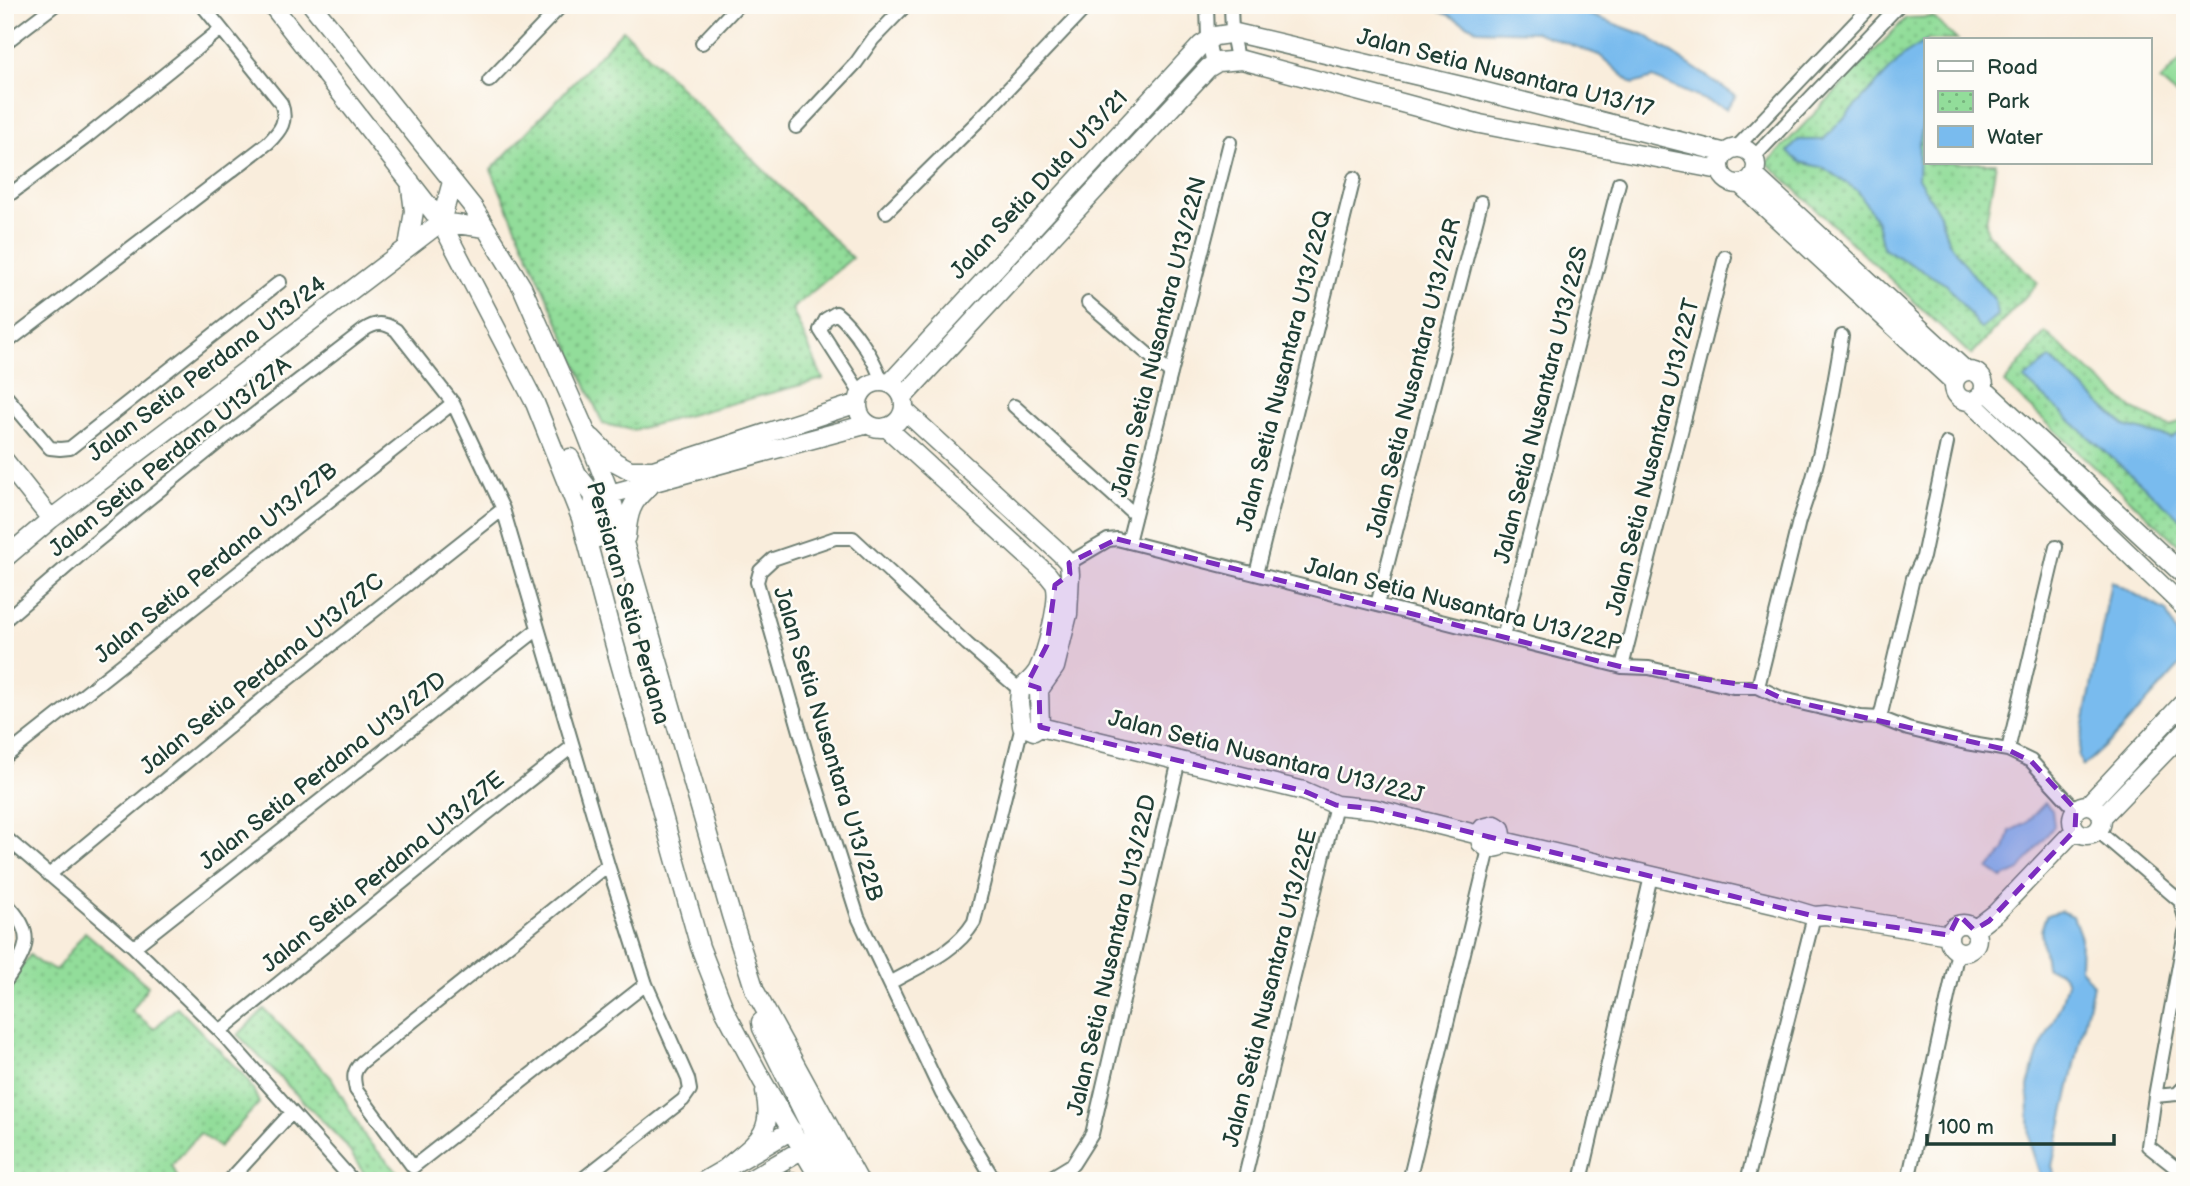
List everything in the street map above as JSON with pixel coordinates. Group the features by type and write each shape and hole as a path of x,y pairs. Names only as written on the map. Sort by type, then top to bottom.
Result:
{"main road":[{"name":"Persiaran Setia Perdana","path":"272,5 441,222 535,403 581,517 700,947 725,1011 821,1181"},
{"name":"Persiaran Setia Perdana","path":"312,5 473,208 522,287 585,430 603,492 625,547 755,991 859,1181"},
{"path":"1208,39 1232,33"},
{"name":"Jalan Setia Nusantara U13/17","path":"1232,33 1471,88 1727,157"},
{"name":"Jalan Setia Duta U13/21","path":"886,383 1208,39"},
{"path":"1213,65 1237,59"},
{"name":"Jalan Setia Nusantara U13/17","path":"1237,59 1480,124 1727,157"},
{"name":"Jalan Setia Duta U13/21","path":"903,403 1213,65"},
{"path":"1749,172 1730,182 1727,157 1746,150 1749,172 1960,376"},
{"path":"410,181 414,211 408,247 436,244 448,249 462,262"},
{"path":"452,182 441,222 486,228"},
{"name":"Jalan Setia Perdana U13/24","path":"5,558 75,500 441,222"},
{"path":"517,368 549,413 577,474 603,492"},
{"path":"1960,376 1979,374 1983,381 1984,388 1980,397 1971,402"},
{"path":"1960,376 1954,392 1957,396 1971,402 2185,608"},
{"path":"625,547 627,516 638,495 655,476 860,399 869,385 886,383 900,391 903,403 897,422 886,427 868,424 862,418 860,399"},
{"path":"1984,388 2185,576"},
{"path":"903,403 1053,547 1065,574 1038,670 1019,703 1031,727"},
{"path":"610,628 610,590 593,514 603,492 655,476 868,424"},
{"path":"886,427 1037,565 1065,574"},
{"path":"585,430 615,462 630,470 655,476"},
{"path":"5,461 51,519"},
{"path":"33,497 75,500"},
{"path":"27,539 33,523 33,497"},
{"path":"1037,565 1053,547"},
{"path":"2185,701 2082,807 2072,822 2076,830 2084,835 2094,834 2100,824 2185,731"},
{"name":"Jalan Setia Nusantara U13/22J","path":"1031,727 1304,792 1336,805 1375,809 1490,842 1651,876 1814,916 1826,915 1949,934"},
{"path":"2082,807 2097,809 2100,824"},
{"path":"1974,930 1996,913 2076,830"},
{"path":"1962,924 1974,930 1977,938 1974,947 1967,952 1958,951 1951,946 1949,934 1954,927 1962,924"},
{"path":"755,991 762,1028 813,1132 841,1181"},
{"path":"726,1168 760,1138 767,1124 769,1108 763,1082"},
{"path":"704,1181 792,1130 813,1132"},
{"path":"748,1181 803,1149 813,1132"},
{"path":"782,1181 791,1181"}],"street":[{"path":"5,43 55,5"},
{"path":"5,344 268,143 279,131 284,121 281,103 202,5"},
{"path":"489,81 562,5"},
{"path":"702,43 738,5"},
{"path":"796,127 856,63 873,38 906,5"},
{"path":"886,212 977,122 1088,5"},
{"path":"1207,5 1208,39 1213,65"},
{"path":"1231,5 1237,59"},
{"path":"1727,157 1872,5"},
{"path":"1749,172 1899,5"},
{"path":"5,198 85,139 221,29"},
{"name":"Jalan Setia Nusantara U13/22N","path":"1128,542 1230,142"},
{"name":"Jalan Setia Nusantara U13/22Q","path":"1256,574 1354,178"},
{"name":"Jalan Setia Nusantara U13/22S","path":"1503,637 1619,183"},
{"name":"Jalan Setia Nusantara U13/22R","path":"1377,605 1481,202"},
{"name":"Jalan Setia Nusantara U13/22T","path":"1622,667 1725,257"},
{"path":"5,395 50,448 60,449 76,444 280,282"},
{"path":"1088,303 1171,374"},
{"path":"860,399 820,330 826,319 836,313 845,320 886,383"},
{"name":"Jalan Setia Perdana U13/27A","path":"5,620 230,433 364,330 380,323 396,330 453,402"},
{"path":"1758,687 1799,521 1808,497 1829,415 1842,336"},
{"path":"453,402 503,509 646,984 688,1079 690,1090 683,1100 580,1181"},
{"name":"Jalan Setia Perdana U13/27B","path":"7,753 453,402"},
{"path":"1014,406 1135,514"},
{"path":"1880,718 1913,579 1923,557 1947,443"},
{"name":"Jalan Setia Perdana U13/27C","path":"49,875 274,690 503,509"},
{"name":"Jalan Setia Nusantara U13/22B","path":"995,1181 942,1094 858,917 757,582 760,571 773,559 835,538 853,538 1029,688"},
{"name":"Jalan Setia Nusantara U13/22P","path":"1065,574 1108,540 1117,538 1622,667 1650,668 1733,687 1758,687 1783,699 1861,718 1880,718 1908,729 2008,750 2031,761 2082,807"},
{"path":"2008,750 2056,547"},
{"name":"Jalan Setia Perdana U13/27D","path":"134,947 538,629"},
{"path":"890,983 952,948 965,937 974,922 1031,727"},
{"name":"Jalan Setia Perdana U13/27E","path":"220,1031 573,746"},
{"name":"Jalan Setia Nusantara U13/22D","path":"1045,1181 1073,1164 1092,1134 1180,761"},
{"name":"Jalan Setia Nusantara U13/22E","path":"1244,1181 1336,805"},
{"path":"2100,824 2182,898 2185,918"},
{"path":"5,837 134,947 220,1031 353,1181"},
{"path":"1409,1181 1490,842"},
{"path":"608,865 362,1062 353,1077 356,1090 413,1167 646,984"},
{"path":"1581,1181 1651,876"},
{"path":"5,902 23,922 27,941 5,982"},
{"path":"1747,1181 1814,916"},
{"path":"2185,932 2148,1146 2185,1175"},
{"path":"1908,1181 1958,951"},
{"path":"2155,1096 2177,1094 2185,1086"},
{"path":"229,1181 292,1112"},
{"path":"5,1168 7,1181"}],"highlighted area":[{"path":"1117,539 1622,667 1758,687 1783,699 2008,750 2031,761 2076,810 2075,830 1989,921 1974,930 1959,915 1949,935 1814,916 1375,809 1336,805 1304,791 1040,727 1039,688 1027,684 1047,645 1055,585 1070,574 1069,563"}],"green space":[{"path":"1933,17 1955,38 1924,38 1924,164 1996,164 1986,222 1987,233 2038,283 1971,355 1767,163 1906,18"},
{"path":"623,30 852,258 792,309 823,379 634,430 603,424 491,170"},
{"path":"2185,55 2185,103 2160,81"},
{"path":"2045,332 2133,409 2170,427 2185,418 2185,551 2004,383"},
{"path":"85,932 148,986 132,1011 154,1029 177,1007 245,1077 259,1103 219,1147 200,1133 172,1165 179,1181 10,1181 11,1154 5,1151 5,989 30,955 39,963 56,970"},
{"path":"264,1009 331,1077 367,1140 406,1181 372,1181 345,1144 238,1035"}],"water":[{"path":"1428,5 1563,5 1645,35 1736,96 1726,109 1653,78 1633,84 1599,55 1535,32 1478,30"},
{"path":"1924,42 1924,116 1918,178 1940,215 1948,241 1995,300 1997,315 1981,329 1947,285 1883,248 1877,222 1858,191 1824,168 1800,162 1788,152 1798,140 1823,140 1904,55"},
{"path":"2050,358 2125,426 2171,438 2185,430 2185,523 2024,379"},
{"path":"2111,581 2166,611 2185,653 2185,660 2117,735 2083,766 2078,756"},
{"path":"2045,803 2052,810 2054,826 2020,870 2002,878 1989,869 2005,850 2010,831 2026,823"},
{"path":"2060,911 2073,916 2081,938 2080,967 2093,985 2052,1166 2057,1181 2042,1181 2030,1144 2028,1086 2038,1053 2061,1004 2067,982 2059,972 2047,968 2041,931 2046,915"}]}
